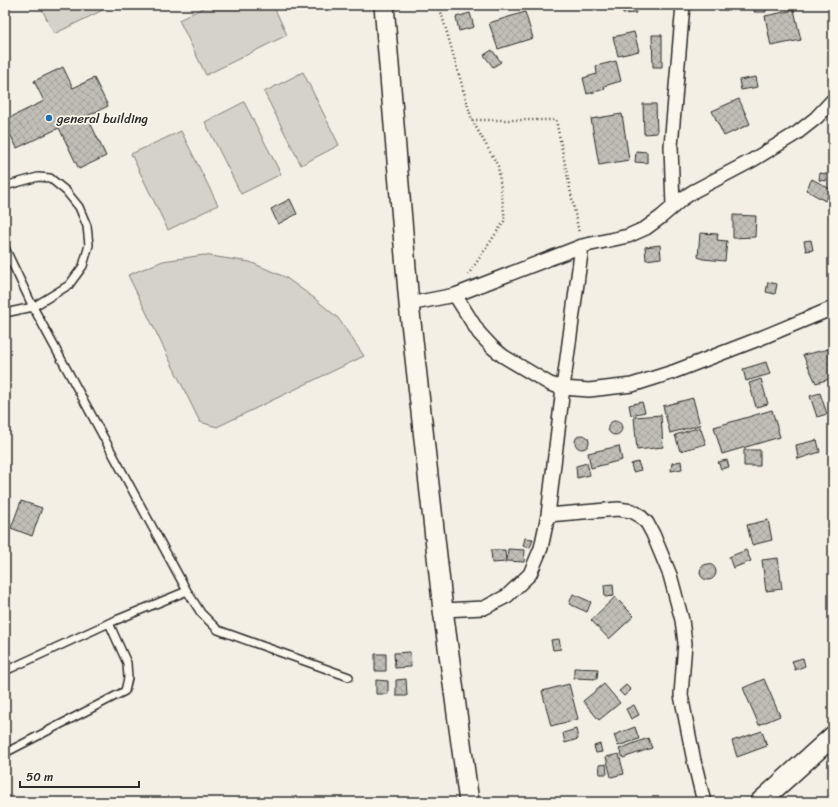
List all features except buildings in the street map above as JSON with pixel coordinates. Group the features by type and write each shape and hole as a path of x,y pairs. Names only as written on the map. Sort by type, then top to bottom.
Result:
{"street":[{"path":"384,5 409,304 443,610 469,802"},
{"path":"673,206 672,146 683,5"},
{"path":"409,304 455,295 582,246 628,236 646,228 661,218 673,206 694,191 751,161 797,133 816,118 833,100"},
{"path":"443,610 484,608 508,596 530,574 541,548 548,515 582,246"},
{"path":"455,295 479,333 503,356 550,384 563,388 589,390 632,385 673,372 833,308"},
{"path":"548,515 618,509 632,511 639,515 647,523 654,534 670,575 682,620 685,643 681,694 694,761 704,802"},
{"path":"760,802 833,736"}],"lane":[{"path":"5,186 38,178 50,178 66,191 79,207 87,226 89,245 82,266 69,285 33,307 5,313"},
{"path":"5,248 33,307 201,613 218,630 349,677"},
{"path":"5,671 109,623 188,591"},
{"path":"5,753 125,691 128,678 127,663 109,623"}],"path":[{"path":"439,5 472,120 498,166 505,220 455,295"},
{"path":"472,120 556,120 582,246"}],"shaded area":[{"path":"40,5 113,5 54,34"},
{"path":"209,5 273,5 287,35 206,75 179,20"},
{"path":"303,72 339,145 301,165 264,92"},
{"path":"244,102 281,174 241,194 205,122"},
{"path":"181,131 218,205 168,230 131,154"},
{"path":"204,255 250,262 285,277 338,318 364,356 217,427 200,422 128,275 163,261"}],"place":[{"name":"general building","path":"49,118"}]}
